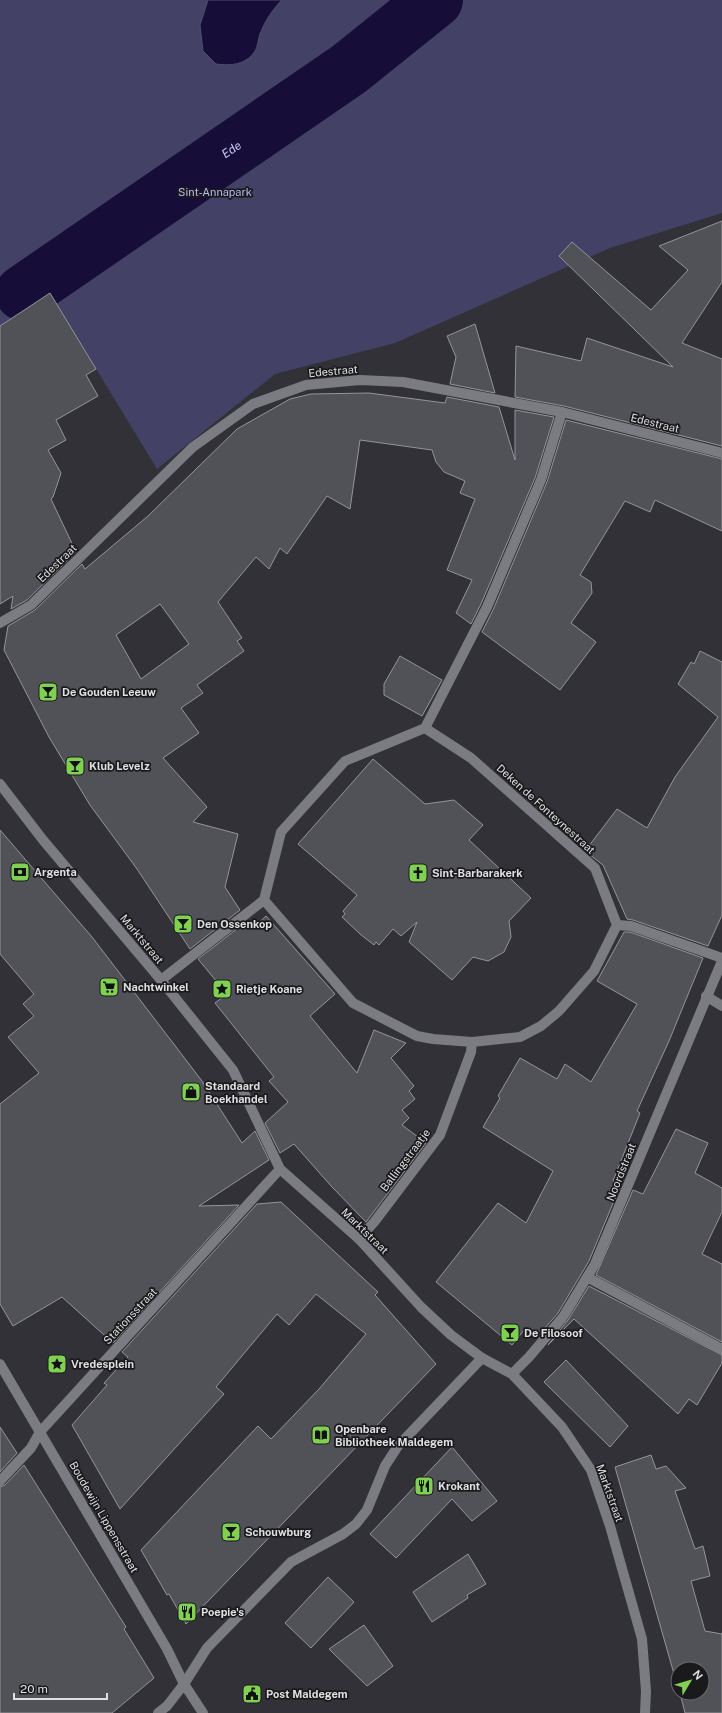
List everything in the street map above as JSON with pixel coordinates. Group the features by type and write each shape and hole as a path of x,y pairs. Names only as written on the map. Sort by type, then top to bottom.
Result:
{"street":[{"name":"Edestraat","path":"0,623 31,605 193,447 253,404 306,385 360,380 403,382 562,412 722,453"},
{"path":"161,980 264,900 281,832 345,761 425,728 487,607 541,480 562,412"},
{"name":"Deken de Fonteynestraat","path":"425,728 471,758 595,868 617,925"},
{"name":"Marktstraat","path":"0,784 43,840 161,980 233,1070 280,1169 359,1239 421,1307 451,1335 482,1358 512,1374 562,1427 591,1470 610,1526 642,1639 646,1691 645,1713"},
{"path":"264,900 353,1003 417,1036 433,1040 472,1042 520,1038 541,1026 559,1011 594,971 617,925 631,926 722,959"},
{"name":"Noordstraat","path":"512,1374 529,1357 563,1317 596,1264 722,959"},
{"path":"706,996 722,1006"},
{"name":"Ballingstraatje","path":"359,1239 375,1221 440,1135 471,1052 472,1042"},
{"name":"Stationsstraat","path":"0,1481 31,1448 40,1432 280,1169"},
{"path":"587,1277 722,1349"},
{"path":"158,1713 167,1706 184,1684 207,1648 291,1562 343,1534 356,1524 367,1510 385,1466 398,1446 482,1358"},
{"name":"Boudewijn Lippensstraat","path":"0,1364 167,1649 184,1684 203,1713"}],"green space":[{"name":"Sint-Annapark","path":"0,0 722,0 722,213 610,248 395,343 275,374 157,469 50,293 0,331"}],"shaded area":[{"path":"208,0 282,0 267,20 260,34 256,49 251,56 238,64 227,65 216,64 203,51 200,25"}],"building":[{"path":"722,221 722,282 682,343 722,359 722,446 564,406 515,397 516,346 581,361 587,338 673,367 559,256 572,242 651,310 688,270 659,246"},
{"path":"50,293 96,369 86,375 98,396 56,420 66,440 48,450 61,473 51,499 76,552 27,600 11,609 13,596 0,604 0,326"},
{"path":"475,324 495,393 450,384 456,357 447,336"},
{"path":"369,393 445,403 447,397 499,407 515,460 515,410 554,417 535,478 471,624 456,613 472,580 447,570 475,499 460,493 465,481 444,472 436,462 432,450 360,440 350,509 327,496 287,554 280,548 269,569 256,557 218,602 242,638 237,641 244,651 197,685 203,693 181,708 199,733 163,758 207,807 193,822 238,834 225,887 240,910 190,949 137,869 90,805 49,737 4,650 8,626 35,610 82,564 85,569 148,516 237,429 290,399 311,394","holes":["160,604 189,644 141,679 116,635"]},
{"path":"566,420 722,459 722,531 655,500 650,512 625,501 580,575 591,582 592,593 571,623 596,642 560,690 482,632 493,610 547,482"},
{"path":"700,651 722,662 722,915 708,946 627,919 603,865 585,851 617,809 647,828 675,777 718,717 678,684 691,662 694,664"},
{"path":"400,656 442,680 422,716 384,695 384,684"},
{"name":"Sint-Barbarakerk","path":"373,759 425,804 454,800 483,825 469,840 531,898 509,921 511,937 504,952 488,961 473,957 452,980 409,942 417,922 401,936 393,929 379,945 376,942 374,945 360,934 342,917 345,914 343,911 357,895 298,844"},
{"path":"0,830 92,937 202,1081 242,1143 255,1131 269,1160 199,1206 239,1205 113,1343 62,1297 13,1326 0,1304 0,1104 39,1073 8,1037 34,1016 23,1004 34,994 0,954"},
{"path":"266,916 335,994 310,1016 357,1073 374,1030 406,1043 391,1058 414,1086 409,1091 415,1099 402,1110 409,1118 402,1125 426,1143 366,1222 332,1187 294,1144 280,1153 265,1123 288,1102 269,1081 274,1077 215,1003 227,994 198,959 247,921 252,929"},
{"path":"624,932 630,932 703,958 669,1041 637,1111 640,1113 613,1181 621,1184 589,1261 558,1313 537,1337 525,1329 512,1345 436,1282 498,1203 526,1223 553,1171 483,1127 500,1098 498,1096 520,1058 557,1079 565,1064 591,1082 637,1004 597,981"},
{"path":"676,1129 708,1143 695,1173 722,1188 722,1212 702,1254 722,1264 722,1342 596,1275 633,1190 643,1194"},
{"path":"281,1202 378,1292 375,1295 436,1364 186,1624 141,1550 258,1426 271,1439 319,1389 366,1334 316,1294 289,1325 277,1314 216,1387 224,1394 120,1509 72,1425 107,1385 104,1383 128,1357 122,1352 257,1204"},
{"path":"589,1286 722,1355 722,1363 697,1405 689,1399 678,1414 574,1319 548,1345 568,1320"},
{"path":"566,1360 628,1426 610,1447 544,1382"},
{"path":"0,1427 17,1453 0,1472"},
{"path":"452,1447 497,1501 472,1521 452,1499 396,1558 370,1534"},
{"path":"651,1455 656,1469 666,1466 686,1488 675,1491 695,1549 703,1546 710,1576 691,1581 705,1631 722,1634 722,1713 685,1713 682,1701 710,1701 710,1661 670,1661 615,1467"},
{"path":"24,1465 126,1627 124,1629 154,1678 112,1713 0,1713 0,1487 5,1485"},
{"path":"468,1554 486,1584 467,1595 468,1598 432,1622 413,1592"},
{"path":"328,1577 354,1602 311,1648 285,1623"},
{"path":"364,1625 393,1666 367,1686 329,1649"}],"waterway":[{"name":"Ede","path":"23,293 349,69 435,0"}],"place":[{"name":"De Gouden Leeuw","path":"48,692"},
{"name":"Klub Levelz","path":"75,766"},
{"name":"Argenta","path":"20,872"},
{"name":"Sint-Barbarakerk","path":"418,873"},
{"name":"Den Ossenkop","path":"183,924"},
{"name":"Nachtwinkel","path":"109,987"},
{"name":"Rietje Koane","path":"222,989"},
{"name":"Standaard Boekhandel","path":"191,1092"},
{"name":"De Filosoof","path":"510,1333"},
{"name":"Vredesplein","path":"57,1364"},
{"name":"Openbare Bibliotheek Maldegem","path":"321,1435"},
{"name":"Krokant","path":"424,1486"},
{"name":"Schouwburg","path":"231,1532"},
{"name":"Poepie's","path":"187,1612"},
{"name":"Post Maldegem","path":"252,1694"}]}
